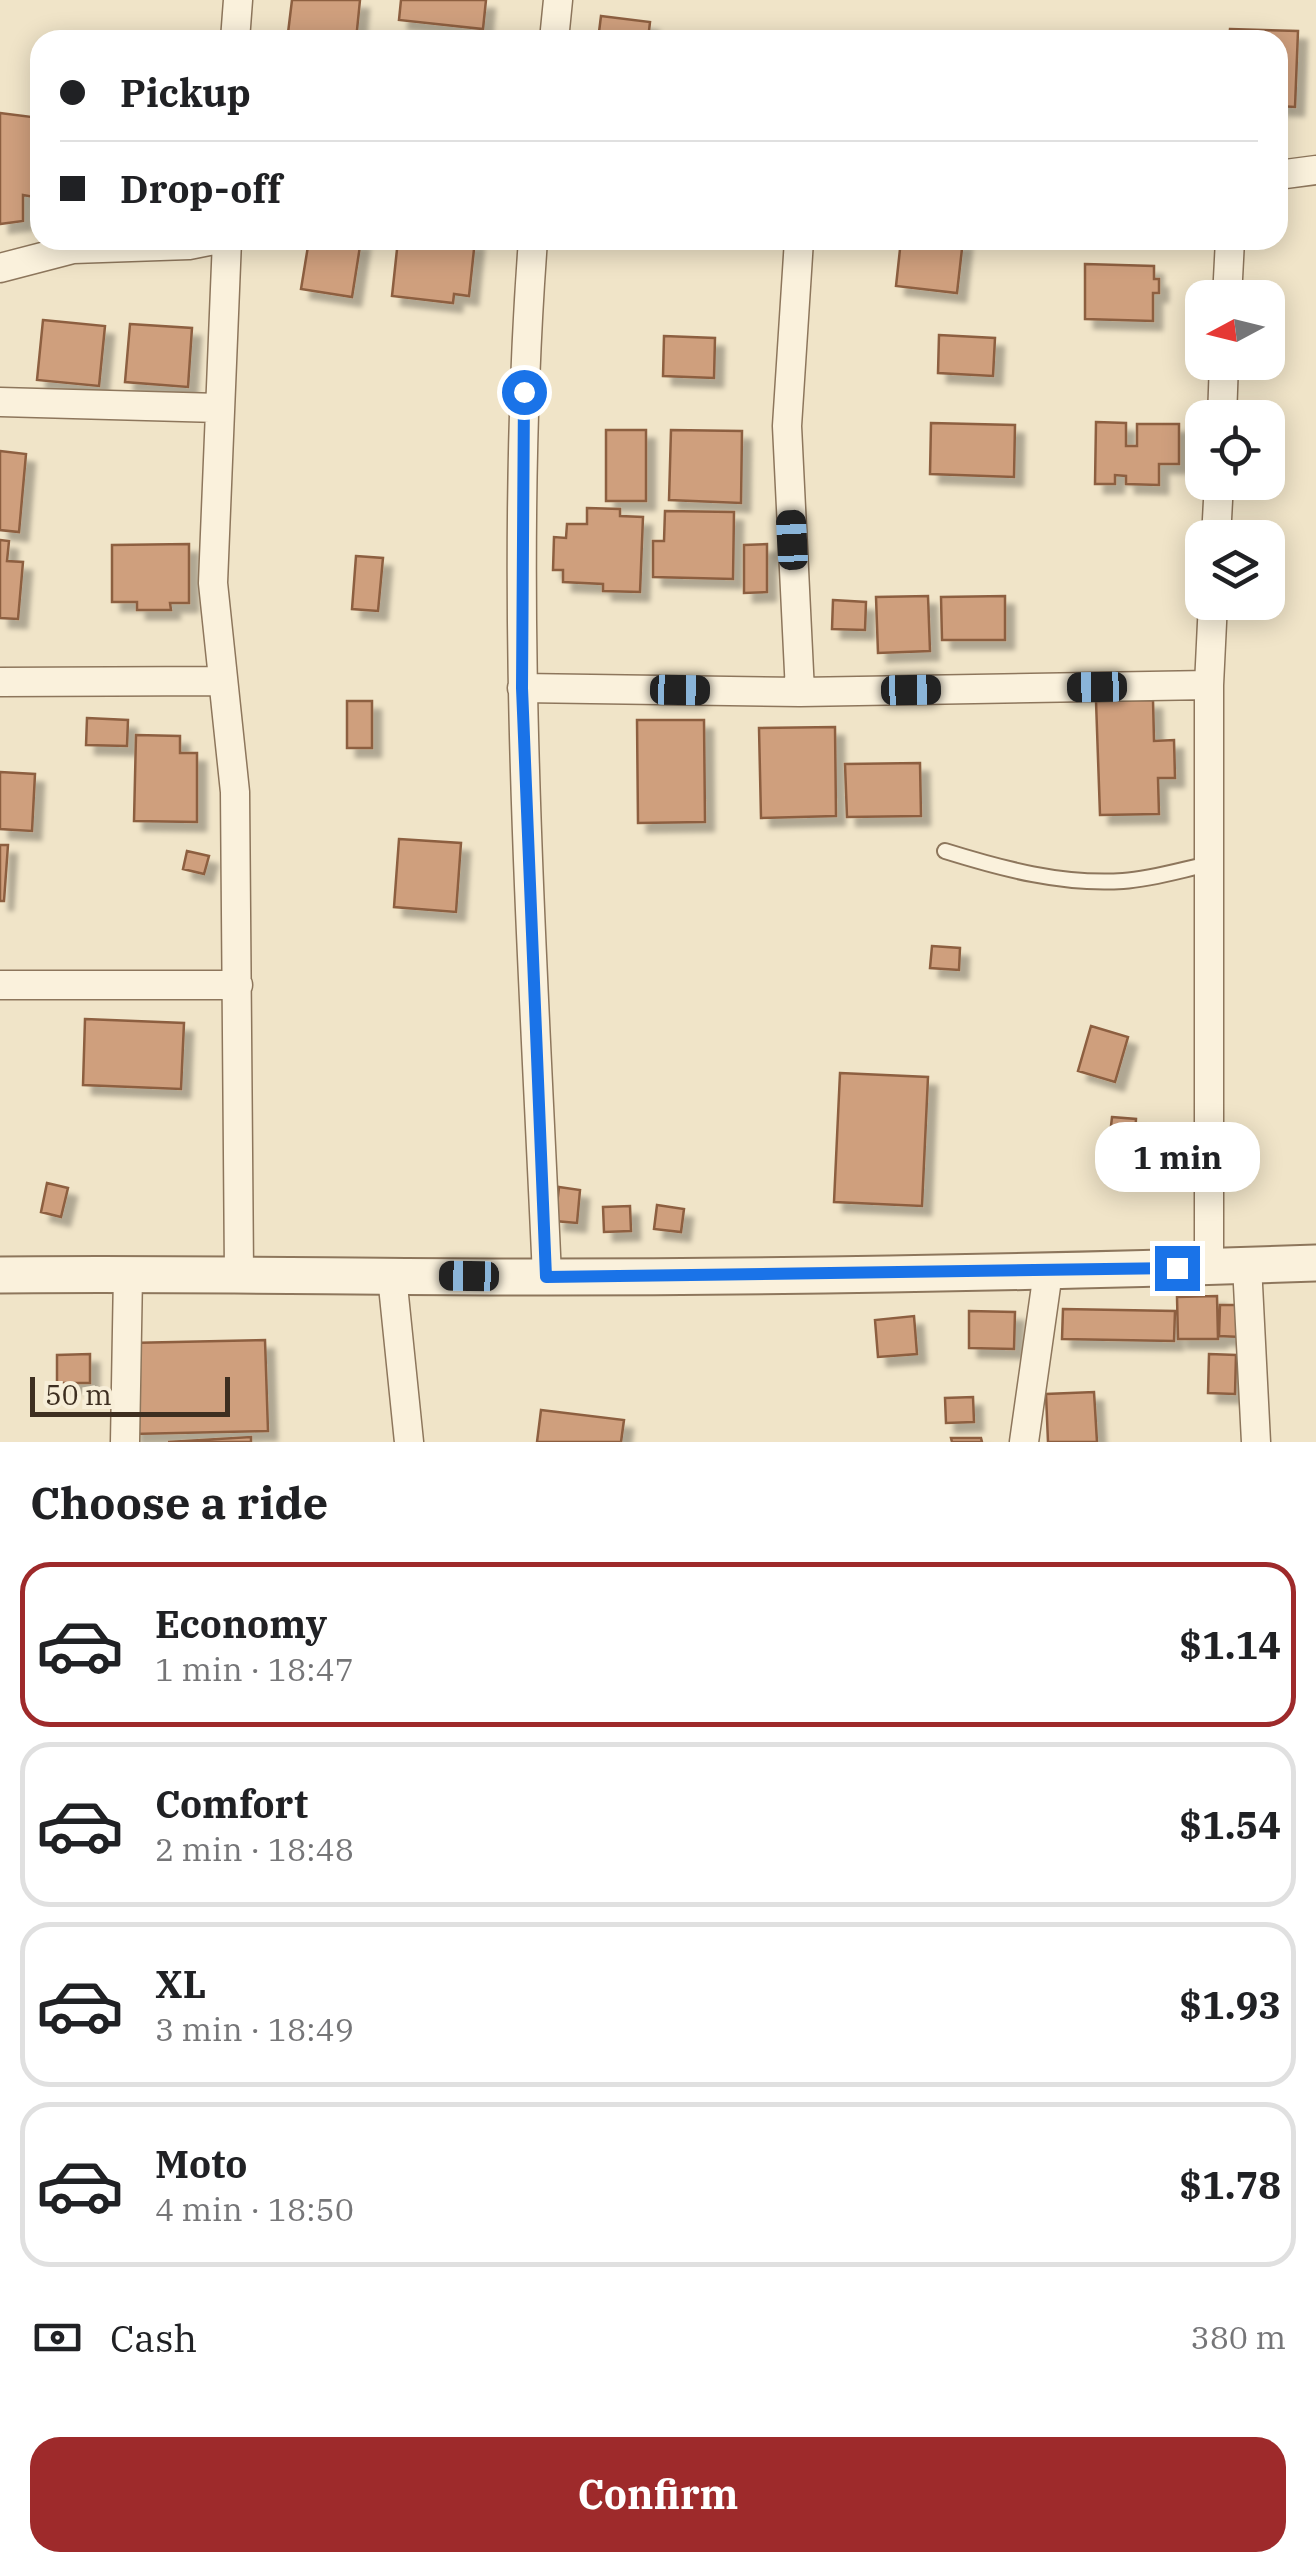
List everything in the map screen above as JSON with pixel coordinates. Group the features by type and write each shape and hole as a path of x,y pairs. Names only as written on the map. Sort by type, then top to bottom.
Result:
{"street":[{"path":"236,30 238,0"},
{"path":"555,30 558,0"},
{"path":"1288,174 1316,170"},
{"path":"0,268 69,250"},
{"path":"227,250 213,584 235,792 239,1273"},
{"path":"532,250 523,436 522,688 546,1277"},
{"path":"798,250 787,426 800,692"},
{"path":"1228,280 1229,250"},
{"path":"0,402 219,408"},
{"path":"1209,1267 1212,620"},
{"path":"0,682 222,681"},
{"path":"522,688 800,692 1209,685"},
{"path":"0,985 238,985"},
{"path":"0,1275 546,1277 1048,1272 1316,1263"},
{"path":"1248,1265 1256,1442"},
{"path":"1024,1442 1048,1272"},
{"path":"125,1442 128,1274"},
{"path":"392,1276 409,1442"}],"lane":[{"path":"945,851 1014,872 1089,880 1124,881 1209,864"}],"building":[{"path":"292,0 360,0 357,30 288,30"},
{"path":"401,0 486,0 483,29 399,20"},
{"path":"601,16 650,22 649,30 599,30"},
{"path":"1288,31 1298,31 1295,107 1288,107"},
{"path":"0,113 30,117 30,196 23,195 23,221 0,224"},
{"path":"307,250 359,250 352,297 301,289"},
{"path":"397,250 474,250 469,296 454,294 453,303 392,296"},
{"path":"900,250 962,250 957,293 896,286"},
{"path":"1085,264 1154,266 1159,293 1153,293 1153,321 1085,319"},
{"path":"43,320 105,326 99,386 37,380"},
{"path":"130,324 192,328 188,387 125,382"},
{"path":"939,335 995,338 993,376 938,373"},
{"path":"664,336 715,338 714,378 663,376"},
{"path":"1096,422 1126,423 1126,446 1137,446 1137,424 1179,424 1179,464 1159,464 1159,485 1126,484 1126,476 1115,475 1115,484 1095,484"},
{"path":"931,423 1015,425 1014,477 930,474"},
{"path":"606,430 646,430 646,501 606,501"},
{"path":"671,430 742,431 741,503 669,500"},
{"path":"0,451 26,454 19,532 0,530"},
{"path":"587,508 620,509 620,516 643,517 640,592 603,591 603,584 563,582 563,570 553,570 554,537 566,538 567,524 587,524"},
{"path":"665,511 734,512 733,579 653,577 653,541 664,541"},
{"path":"0,540 9,541 7,561 23,562 18,619 0,618"},
{"path":"189,544 189,603 170,603 171,610 137,610 137,602 112,602 112,545"},
{"path":"767,544 767,592 744,593 744,545"},
{"path":"356,556 383,558 378,611 352,609"},
{"path":"928,596 930,651 878,653 876,597"},
{"path":"1005,596 1005,640 942,640 941,597"},
{"path":"833,600 866,602 865,630 832,629"},
{"path":"1153,700 1154,741 1174,740 1175,778 1158,778 1159,814 1100,815 1096,701"},
{"path":"347,701 372,701 372,748 347,748"},
{"path":"87,718 128,720 127,746 86,745"},
{"path":"637,720 704,720 705,822 638,823"},
{"path":"835,727 836,816 761,818 759,728"},
{"path":"136,735 180,736 180,753 197,753 197,822 134,821"},
{"path":"920,763 921,816 847,817 845,764"},
{"path":"0,772 35,774 32,831 0,829"},
{"path":"399,839 461,843 456,912 394,907"},
{"path":"0,845 8,845 4,901 0,901"},
{"path":"187,851 209,856 204,874 183,869"},
{"path":"932,946 960,948 959,970 930,968"},
{"path":"85,1019 184,1023 181,1089 83,1085"},
{"path":"1091,1026 1128,1037 1115,1082 1078,1071"},
{"path":"840,1073 928,1077 922,1206 834,1202"},
{"path":"1112,1117 1136,1119 1135,1138 1110,1135"},
{"path":"47,1183 68,1188 61,1217 41,1212"},
{"path":"559,1187 580,1190 577,1223 555,1221"},
{"path":"657,1205 684,1209 681,1232 654,1229"},
{"path":"630,1206 631,1231 604,1232 603,1207"},
{"path":"1217,1296 1218,1339 1178,1339 1177,1297"},
{"path":"1220,1305 1241,1305 1241,1337 1219,1336"},
{"path":"1063,1309 1175,1311 1174,1341 1062,1339"},
{"path":"969,1311 1015,1312 1014,1349 969,1348"},
{"path":"914,1316 917,1354 878,1357 875,1320"},
{"path":"265,1340 268,1431 132,1434 129,1343"},
{"path":"90,1354 90,1383 57,1383 57,1355"},
{"path":"1209,1354 1236,1355 1235,1394 1208,1393"},
{"path":"1094,1392 1097,1442 1048,1442 1046,1394"},
{"path":"973,1397 974,1422 946,1423 945,1398"},
{"path":"541,1410 624,1420 621,1442 537,1442"},
{"path":"251,1437 251,1442 168,1442"},
{"path":"951,1438 981,1438 982,1442 952,1442"}],"route":[{"path":"524,392 522,688 546,1277 1177,1268"}]}
